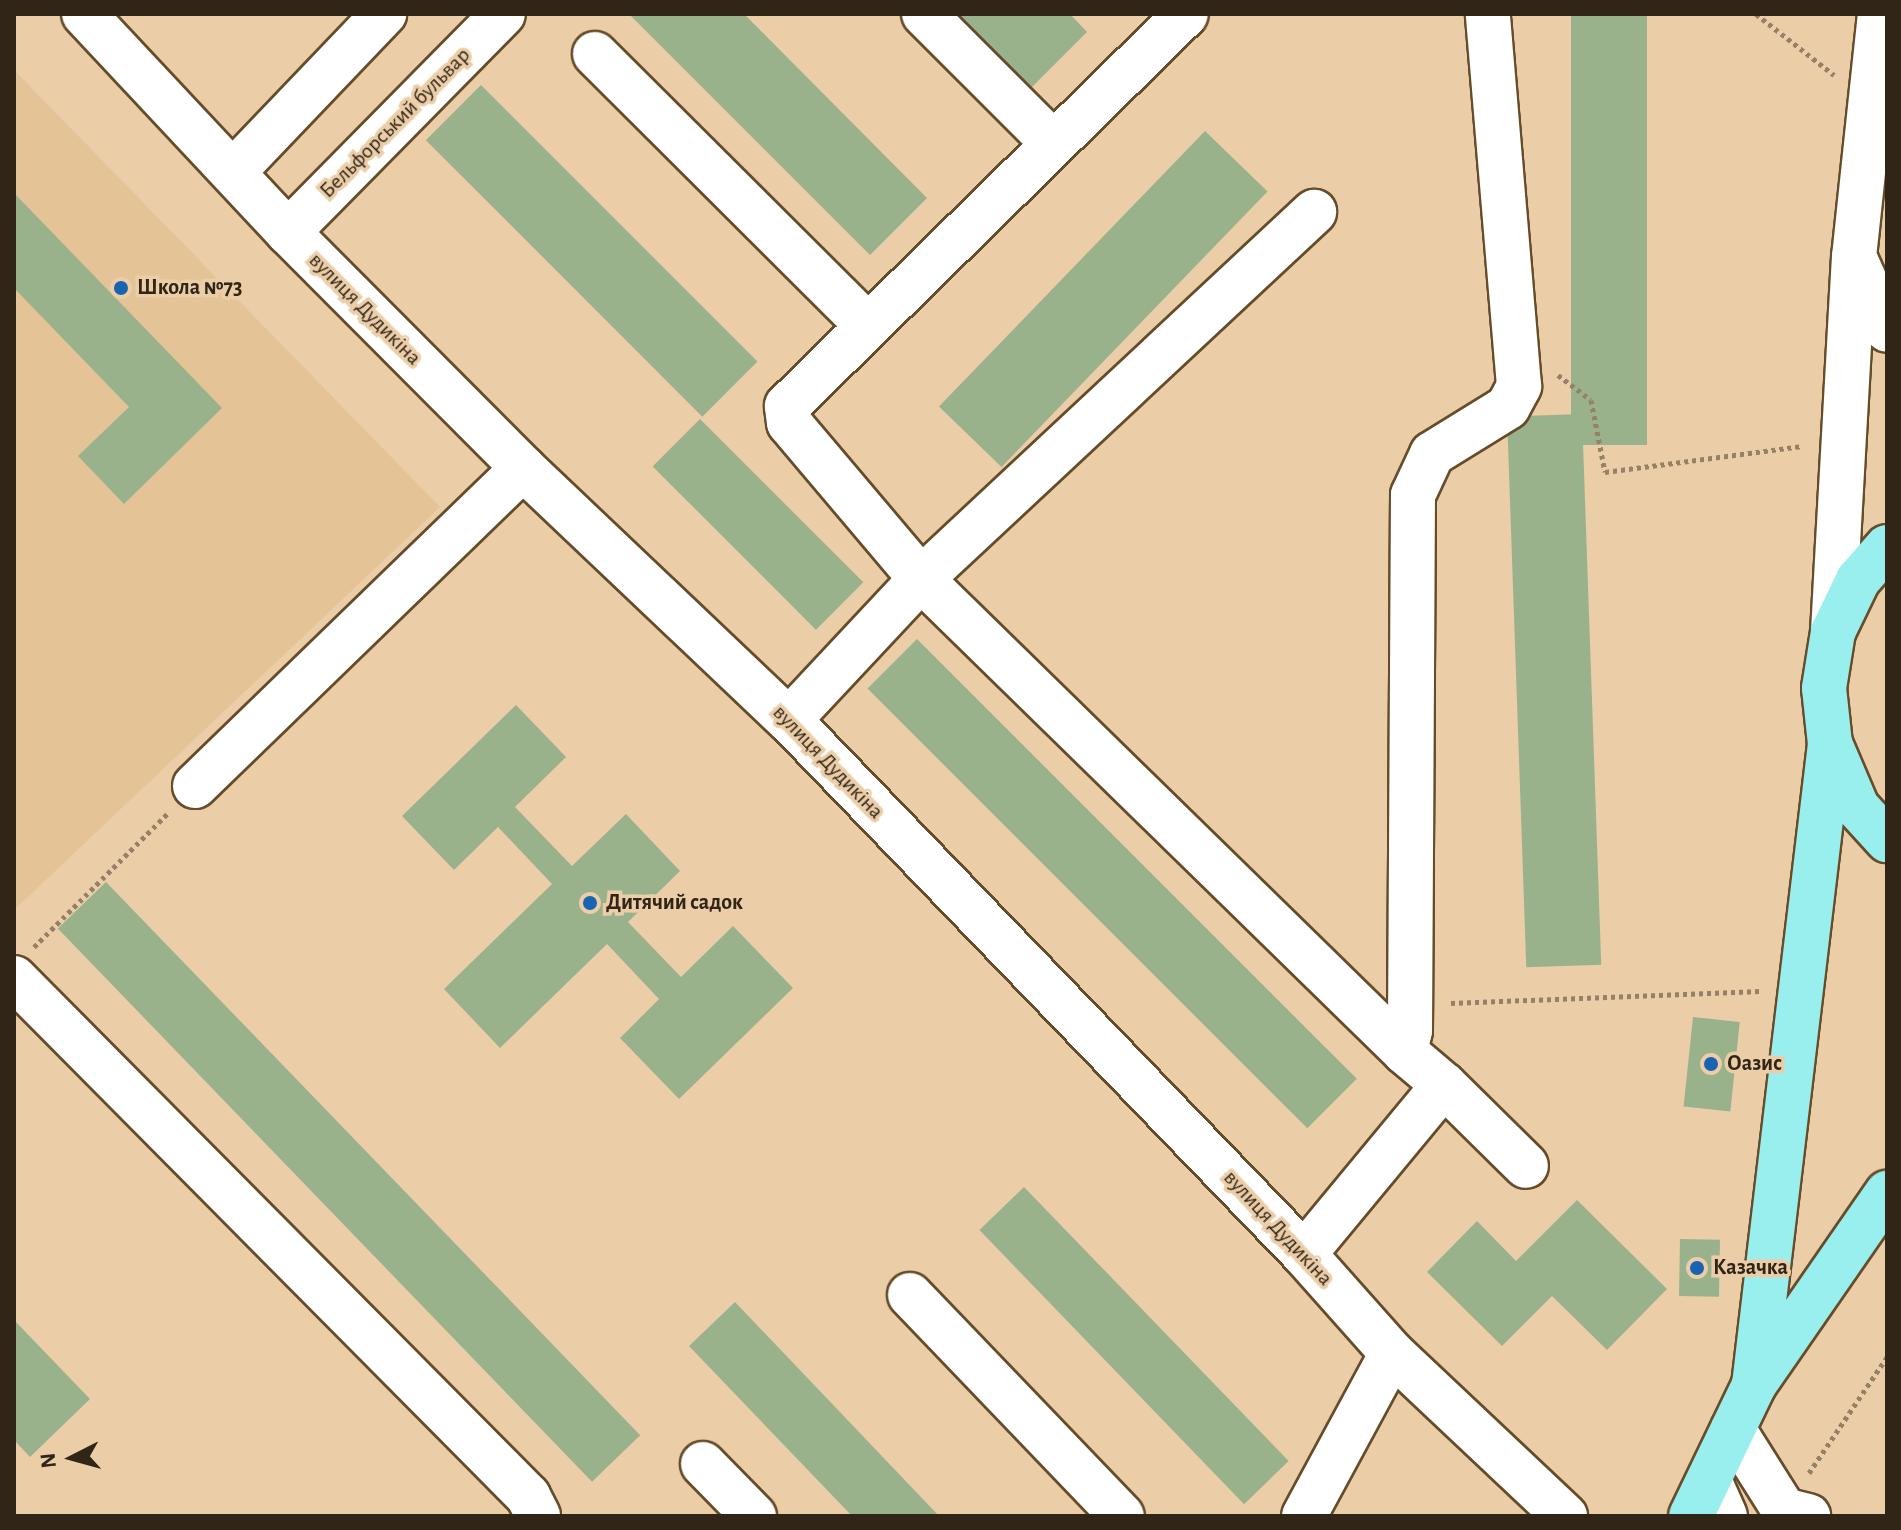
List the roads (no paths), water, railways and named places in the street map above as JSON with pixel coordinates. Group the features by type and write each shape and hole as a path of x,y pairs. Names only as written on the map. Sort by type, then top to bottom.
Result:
{"main road":[{"path":"1754,1385 1830,744 1824,688 1833,632 1858,580 1887,547"},
{"path":"1830,744 1857,807 1887,840"},
{"path":"1708,1504 1733,1429 1754,1385 1887,1193"}],"street":[{"name":"вулиця Дудикіна","path":"84,14 288,232 523,468 789,720 1304,1254 1392,1353 1565,1516"},
{"path":"233,172 384,14"},
{"name":"Бельфорський бульвар","path":"288,232 503,14"},
{"path":"924,14 1053,143"},
{"path":"1186,14 866,324 787,406 785,415 921,579 1405,1052 1444,1085 1526,1166"},
{"path":"1405,1052 1410,1004 1413,495 1432,454 1508,407 1519,386 1488,14"},
{"path":"1833,632 1854,257 1880,14"},
{"path":"595,54 866,324"},
{"path":"789,720 921,579 1314,212"},
{"path":"1854,257 1887,330"},
{"path":"195,786 523,468"},
{"path":"20,967 528,1496 538,1516"},
{"path":"1304,1254 1444,1085"},
{"path":"910,1295 1122,1516"},
{"path":"1304,1516 1392,1353"},
{"path":"1733,1429 1793,1514"},
{"path":"703,1464 754,1516"}],"place":[{"name":"Школа №73","path":"121,288"},
{"name":"Дитячий садок","path":"590,903"},
{"name":"Оазис","path":"1711,1064"},
{"name":"Казачка","path":"1697,1268"}]}
